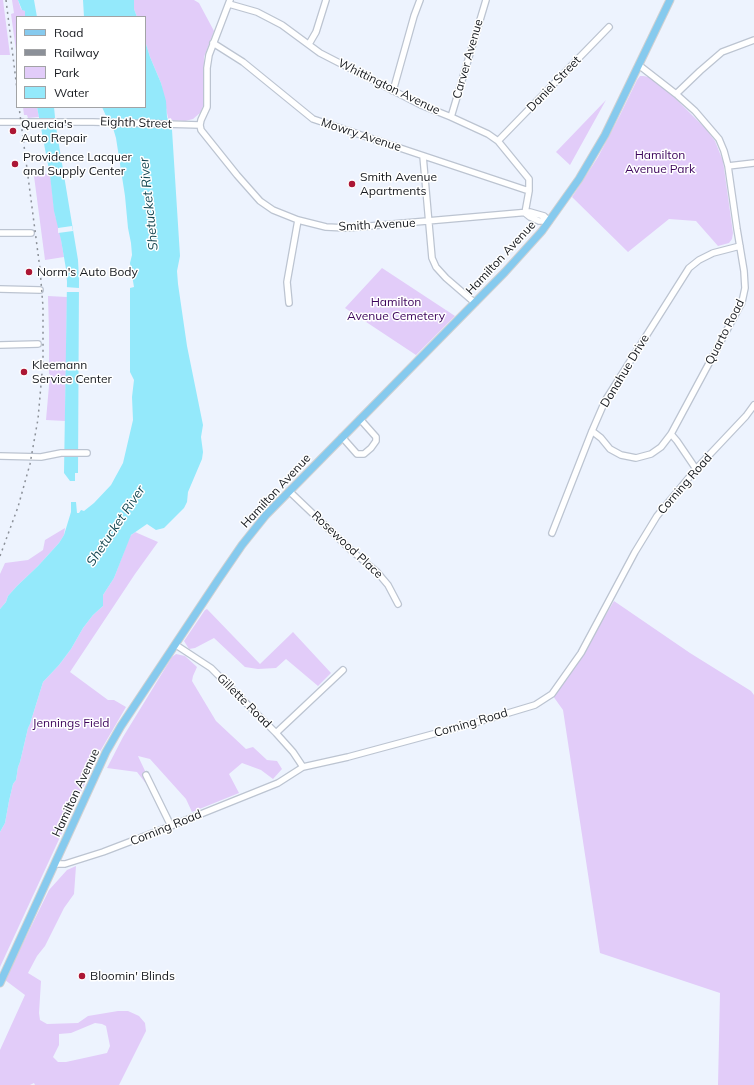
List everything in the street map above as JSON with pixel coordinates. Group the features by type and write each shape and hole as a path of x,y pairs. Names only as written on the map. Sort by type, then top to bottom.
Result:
{"main road":[{"name":"Hamilton Avenue","path":"0,983 56,864 106,752 121,726 242,545 266,515 475,303 524,252 549,221 579,179 605,135 640,66 670,0"}],"street":[{"path":"308,44 316,32 326,0"},
{"path":"393,91 414,16 420,0"},
{"name":"Carver Avenue","path":"451,117 486,0"},
{"path":"200,125 200,120 207,108 207,68 213,43 230,2"},
{"name":"Whittington Avenue","path":"230,2 257,12 282,24 320,53 421,105 488,134 498,141 529,179 529,191 525,213"},
{"name":"Daniel Street","path":"498,141 609,27"},
{"path":"676,94 722,52 754,40"},
{"name":"Mowry Avenue","path":"213,43 243,62 313,119 529,191"},
{"name":"Quarto Road","path":"592,431 601,438 610,449 621,455 636,458 651,454 661,447 671,434 742,302 745,288 728,166 719,139 700,116 676,94 640,66"},
{"name":"Eighth Street","path":"0,122 200,125"},
{"name":"Smith Avenue","path":"200,125 202,130 237,175 260,201 273,210 298,220 326,226 346,228 428,222 506,213 536,213 544,216 549,221"},
{"path":"423,156 432,258 436,267 450,282 475,303"},
{"path":"728,166 754,163"},
{"path":"289,303 287,282 298,220"},
{"path":"0,233 31,233"},
{"name":"Donahue Drive","path":"552,533 605,401 689,268 713,252 740,246"},
{"path":"0,289 40,290"},
{"path":"0,344 38,344"},
{"name":"Corning Road","path":"56,864 65,864 104,852 171,826 278,783 303,768 485,720 535,704 552,694 581,653 635,552 657,516 696,469 746,416 754,405"},
{"path":"342,437 357,454 362,455 372,448 376,441 376,436 360,419"},
{"path":"671,434 696,469"},
{"path":"0,456 41,457 64,453 87,453"},
{"name":"Rosewood Place","path":"289,491 352,551 377,572 388,585 398,604"},
{"name":"Gillette Road","path":"176,645 211,668 276,733 293,752 303,768"},
{"path":"276,733 343,670"},
{"path":"146,775 171,826"}],"green space":[{"path":"0,0 3,0 10,55 0,55"},
{"path":"12,0 18,0 21,9 25,11 26,16 16,16 16,51 11,14 14,13"},
{"path":"134,0 194,0 199,3 214,31 204,57 203,106 200,113 193,119 185,121 169,120 161,83 146,44 146,16 137,16 134,9"},
{"name":"Hamilton Avenue Park","path":"640,76 649,77 673,96 706,129 715,141 723,161 733,233 732,239 729,243 718,246 696,221 669,219 628,252 572,197 598,157"},
{"path":"606,100 570,165 556,152"},
{"path":"23,108 37,108 39,117 28,118 27,115 24,115"},
{"path":"50,173 55,215 59,227 64,257 45,260 34,176"},
{"name":"Hamilton Avenue Cemetery","path":"382,268 455,316 416,355 345,308"},
{"path":"48,296 67,297 65,421 46,420 50,374"},
{"path":"65,528 64,535 59,543 8,596 6,602 0,609 0,574 5,563 28,560 43,550 45,540"},
{"name":"Jennings Field","path":"135,532 158,542 70,672 108,700 114,700 126,707 98,755 0,967 0,832 5,823 13,784 16,780 28,728 43,682 59,665 71,649 83,628 93,615 103,606 103,595 114,578 130,536"},
{"path":"614,601 690,653 751,691 754,695 754,1085 718,1085 720,993 600,953 563,710 553,696 567,679"},
{"path":"207,609 260,664 293,632 331,673 318,686 286,659 276,668 258,669 245,667 214,638 195,648 189,649 184,641"},
{"path":"176,654 185,656 197,667 192,681 216,721 246,749 253,747 267,760 277,761 282,769 273,779 261,770 242,763 229,774 239,793 192,812 186,799 150,759 138,756 154,790 151,790 137,772 107,768 123,737 172,657"},
{"path":"76,866 74,894 64,908 45,946 37,956 28,973 41,981 40,1020 47,1024 78,1023 88,1016 118,1011 128,1011 139,1016 145,1023 146,1031 119,1085 35,1085 34,1083 30,1085 0,1085 0,1050 25,995 5,980 49,890 67,870","holes":["95,1023 106,1026 110,1046 107,1053 66,1062 58,1062 53,1057 59,1045 59,1034 71,1033"]}],"water":[{"path":"18,0 34,0 37,16 25,16 25,11 22,10"},
{"path":"83,0 134,0 134,9 137,16 84,16"},
{"name":"Shetucket River","path":"146,44 161,83 166,101 167,117 172,130 180,256 177,271 178,284 187,346 203,425 201,437 203,452 202,459 188,492 187,502 184,508 164,528 156,530 147,524 131,535 114,578 103,595 103,606 93,615 83,628 71,649 59,665 43,682 28,728 16,780 13,784 5,823 0,832 0,609 6,602 8,596 59,543 64,535 71,512 71,502 76,502 77,513 81,510 84,511 111,485 123,463 133,420 132,397 134,380 130,372 130,288 134,287 130,263 132,255 116,138 113,128 111,127 102,108 146,108"},
{"path":"37,108 54,108 78,260 78,473 75,473 75,481 70,481 64,473 67,282 61,240 54,211 50,175"}],"pier":[{"path":"108,119 171,121 173,128 109,126"},
{"path":"72,226 73,231 58,233 58,228"},
{"path":"65,287 79,288 79,292 65,292"}],"railway":[{"path":"6,0 16,81"},
{"path":"0,556 18,507 30,464 38,419 43,362 43,307 40,269 19,108"}],"place":[{"name":"Quercia's Auto Repair","path":"13,131"},
{"name":"Providence Lacquer and Supply Center","path":"15,164"},
{"name":"Smith Avenue Apartments","path":"352,184"},
{"name":"Norm's Auto Body","path":"29,272"},
{"name":"Kleemann Service Center","path":"24,372"},
{"name":"Bloomin' Blinds","path":"82,976"}]}
